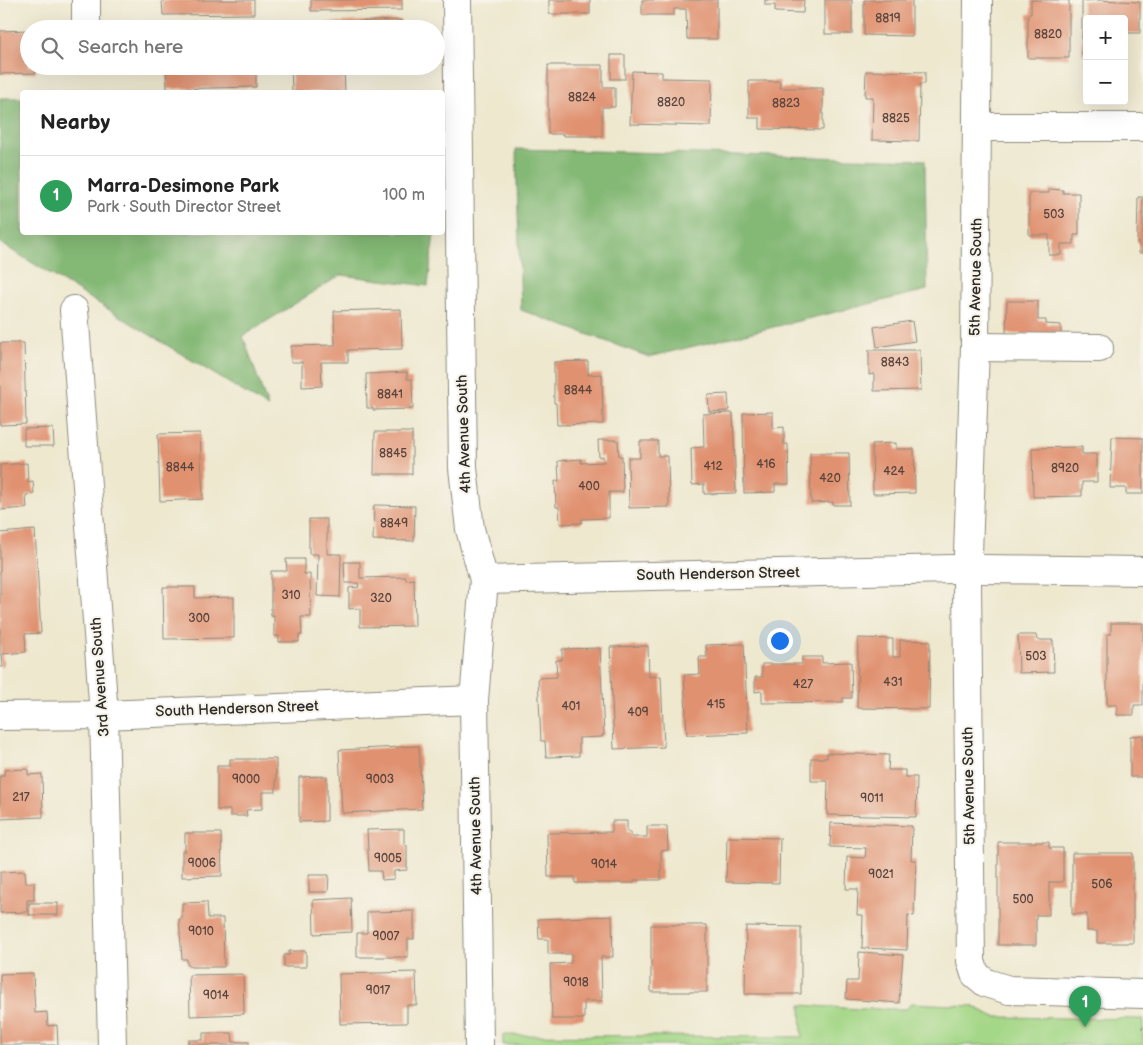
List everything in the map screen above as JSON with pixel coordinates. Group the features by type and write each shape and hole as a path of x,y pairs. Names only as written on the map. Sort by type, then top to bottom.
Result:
{"street":[{"path":"86,0 86,20"},
{"name":"4th Avenue South","path":"457,0 463,468 470,529 484,580 474,700 478,1045"},
{"name":"5th Avenue South","path":"978,0 975,347 967,569 971,961 975,974 986,983 1009,990 1143,994"},
{"path":"977,127 1143,127"},
{"name":"3rd Avenue South","path":"74,310 104,714 112,1045"},
{"path":"975,347 1099,348"},
{"name":"South Henderson Street","path":"484,580 967,569 1143,571"},
{"name":"South Henderson Street","path":"0,716 104,714 474,700"}],"green space":[{"path":"0,98 20,98 20,235 434,235 428,286 341,275 243,336 268,407 0,243"},
{"path":"516,149 925,160 927,290 649,357 521,310"},
{"path":"911,1003 972,1006 995,1017 1143,1019 1143,1045 503,1045 503,1035 802,1037 801,1005 858,1009 907,1009"}],"building":[{"path":"162,0 254,0 254,14 163,15"},
{"path":"311,0 402,0 402,10 311,11"},
{"path":"549,0 590,0 590,14 549,14"},
{"path":"642,0 717,0 717,39 687,39 686,9 674,9 674,15 642,15"},
{"path":"765,0 804,0 803,13 775,12 775,5 765,5"},
{"path":"825,0 852,0 852,34 825,34"},
{"path":"864,0 912,0 912,36 864,35"},
{"path":"1031,0 1069,0 1069,58 1028,58 1028,14 1031,14"},
{"path":"1082,1 1140,2 1140,33 1128,33 1128,15 1083,15 1082,55"},
{"path":"20,30 20,73 0,74 0,31"},
{"path":"611,55 625,55 625,79 611,79"},
{"path":"548,65 603,65 603,87 615,87 615,107 602,107 602,136 548,134"},
{"path":"632,71 662,72 662,78 712,79 711,126 630,124"},
{"path":"866,71 925,72 925,84 920,84 919,141 872,140 873,97 865,97"},
{"path":"166,75 256,75 256,87 167,89"},
{"path":"291,75 344,75 345,90 292,90"},
{"path":"749,81 780,81 780,88 823,88 823,130 760,129 760,118 749,118"},
{"path":"1049,189 1063,190 1063,193 1079,193 1079,235 1074,235 1074,244 1061,244 1061,255 1049,255 1049,235 1029,235 1029,193 1049,193"},
{"path":"1138,197 1143,197 1143,253 1139,253 1139,243 1137,243"},
{"path":"1007,301 1038,301 1038,320 1046,320 1046,324 1061,325 1061,335 1006,334"},
{"path":"401,309 402,349 348,350 348,362 321,362 322,386 302,387 302,362 291,362 291,346 335,345 334,311"},
{"path":"912,321 915,341 877,347 874,327"},
{"path":"0,343 24,343 26,424 0,425"},
{"path":"869,350 920,350 921,390 874,391 874,374 869,375"},
{"path":"588,361 588,375 602,374 603,424 557,425 556,403 554,403 554,362"},
{"path":"407,372 407,379 412,379 413,409 373,410 373,408 367,408 366,374"},
{"path":"728,394 729,411 709,412 708,395"},
{"path":"773,412 773,428 784,427 784,444 788,444 789,484 775,484 775,492 744,493 743,413"},
{"path":"733,413 736,493 704,494 704,484 692,485 691,448 704,447 703,414"},
{"path":"53,428 54,446 24,446 24,429"},
{"path":"375,432 412,432 412,474 374,474"},
{"path":"200,433 203,499 160,501 158,434"},
{"path":"1112,437 1143,438 1143,494 1126,494 1126,488 1110,488"},
{"path":"598,440 618,440 619,456 622,456 623,492 609,492 609,518 582,519 582,523 560,524 559,507 556,507 555,481 559,481 558,461 581,459 581,463 604,462 603,456 599,457"},
{"path":"640,441 658,441 658,456 668,456 669,507 629,508 628,458 640,458"},
{"path":"896,443 896,449 914,449 915,493 873,494 872,444"},
{"path":"1082,447 1082,454 1097,454 1097,482 1082,482 1082,496 1033,497 1032,448"},
{"path":"810,453 849,453 850,505 833,505 833,502 811,503"},
{"path":"27,463 28,482 33,481 34,494 26,495 27,508 0,510 0,465"},
{"path":"374,505 415,506 414,541 373,540"},
{"path":"309,519 327,519 327,554 341,554 340,597 317,596 318,554 309,554"},
{"path":"35,530 41,633 25,634 26,652 2,654 3,667 0,667 0,533"},
{"path":"286,559 304,559 304,574 310,574 311,617 301,617 302,635 299,635 299,642 279,642 279,636 274,636 274,616 271,616 271,571 287,571"},
{"path":"344,562 360,562 360,578 406,577 406,580 414,579 415,626 360,627 360,608 349,609 349,588 359,587 358,583 345,583"},
{"path":"163,587 195,587 195,598 234,597 234,638 164,639"},
{"path":"1111,623 1143,623 1143,705 1134,705 1134,715 1117,715 1117,705 1107,705 1107,634 1111,634"},
{"path":"1018,635 1036,635 1037,640 1053,640 1054,672 1019,673"},
{"path":"858,638 893,639 893,657 900,657 900,640 930,641 929,709 857,708"},
{"path":"744,644 748,733 687,735 684,675 700,674 699,657 707,657 706,645"},
{"path":"648,646 649,677 661,676 664,747 614,749 610,647"},
{"path":"600,648 604,735 602,737 579,738 579,756 546,757 545,741 541,741 538,678 557,677 556,660 562,660 562,649"},
{"path":"802,657 822,657 822,663 851,662 852,698 843,698 843,702 762,703 762,691 755,692 755,677 762,677 762,664 802,664"},
{"path":"1143,735 1143,777 1130,777 1130,736"},
{"path":"419,746 422,809 342,813 339,750"},
{"path":"827,753 889,755 888,770 905,770 905,777 917,777 916,817 827,815 828,781 811,781 811,758 827,758"},
{"path":"230,759 276,759 276,792 262,792 262,809 246,810 247,816 230,816 230,810 217,810 217,766 230,766"},
{"path":"28,769 28,775 42,774 43,817 0,819 0,776 4,776 4,770"},
{"path":"327,776 327,821 299,822 299,777"},
{"path":"612,821 627,821 627,832 631,832 631,837 647,837 647,826 667,826 668,850 661,851 661,880 634,880 634,883 575,883 575,877 548,877 547,833 612,832"},
{"path":"831,823 912,826 911,860 916,860 914,916 908,915 907,950 862,948 863,915 857,915 858,889 846,889 847,857 865,858 866,848 830,847"},
{"path":"404,829 404,845 407,845 407,870 394,871 394,879 382,880 381,871 369,871 367,830"},
{"path":"185,833 221,833 222,876 182,877 182,851 185,851"},
{"path":"727,837 780,838 779,883 726,882"},
{"path":"998,842 1049,842 1049,848 1063,848 1063,882 1049,882 1049,915 1036,915 1036,945 998,945"},
{"path":"1072,853 1133,853 1133,943 1097,943 1097,931 1087,931 1087,914 1072,914"},
{"path":"25,871 26,883 34,882 34,900 27,900 27,912 0,913 0,872"},
{"path":"309,875 329,875 328,892 309,892"},
{"path":"351,898 352,932 314,934 313,900"},
{"path":"207,902 208,918 223,918 224,967 191,967 187,964 187,959 182,959 179,919 182,919 182,903"},
{"path":"29,903 58,903 58,915 29,915"},
{"path":"414,911 414,939 408,939 408,957 357,957 357,933 367,933 367,912"},
{"path":"612,916 613,957 601,957 602,1001 584,1001 584,1019 552,1019 550,964 571,963 571,954 548,954 548,939 539,939 538,919"},
{"path":"651,925 707,925 707,992 651,992"},
{"path":"746,926 801,927 801,994 745,994"},
{"path":"289,951 306,951 306,967 284,967 284,955 289,955"},
{"path":"859,952 903,955 899,1003 846,999 847,981 858,981"},
{"path":"416,972 417,1005 407,1005 407,1023 340,1024 339,974"},
{"path":"33,973 35,1013 47,1012 48,1026 57,1025 58,1045 0,1045 0,974"},
{"path":"243,974 244,1014 190,1016 189,975"},
{"path":"203,1033 232,1033 233,1042 249,1042 249,1045 188,1045 188,1040 203,1040"}],"place":[{"name":"Marra-Desimone Park","path":"1085,1027"}]}
